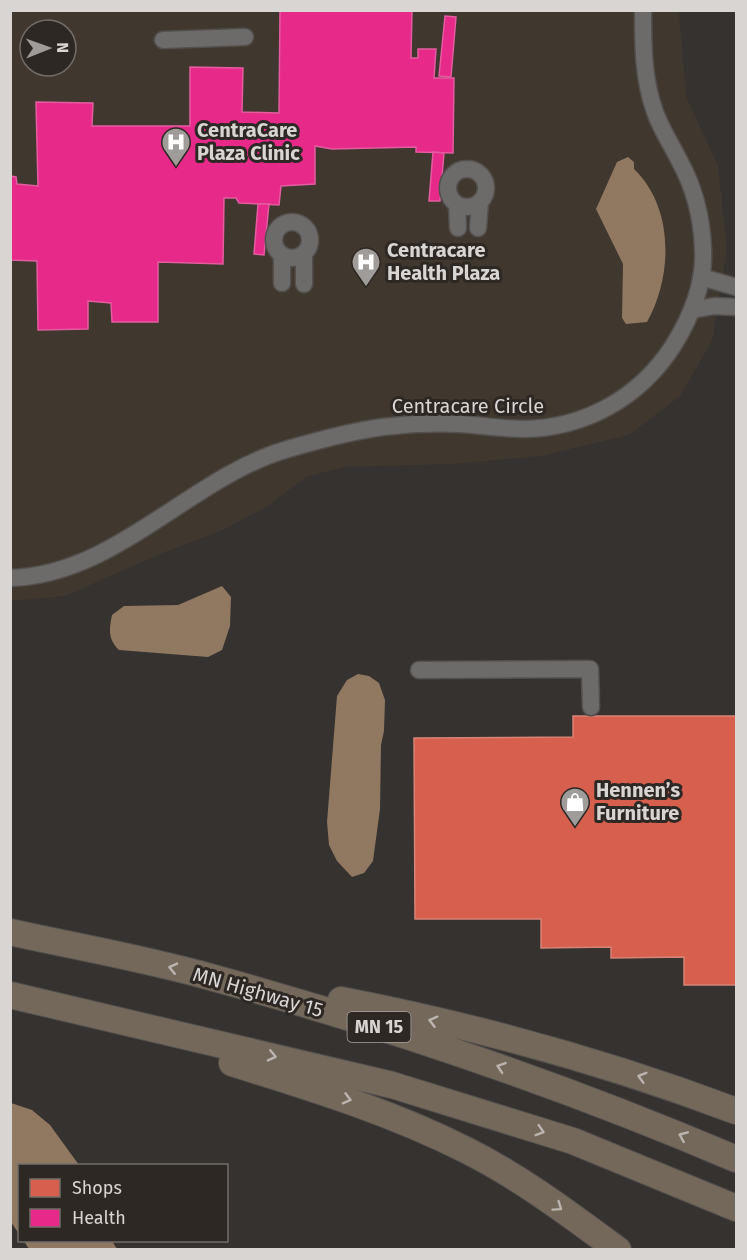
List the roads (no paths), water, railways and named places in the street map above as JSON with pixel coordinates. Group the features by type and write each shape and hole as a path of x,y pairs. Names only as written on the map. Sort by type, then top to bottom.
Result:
{"highway":[{"name":"MN Highway 15","path":"10,932 201,975 397,1032 501,1067 649,1122 736,1159"},
{"path":"201,975 398,1011 665,1084 736,1111"},
{"path":"10,995 392,1085 573,1141 736,1208"},
{"path":"10,995 363,1104 468,1151 511,1176 618,1250"}],"street":[{"name":"Centracare Circle","path":"10,578 48,573 98,554 213,483 284,450 383,427 456,424 523,429 552,427 604,410 627,396 650,377 681,334 692,310 701,277 703,249 696,202 680,162 656,115 647,88 643,10"},
{"path":"163,40 245,37"},
{"path":"457,205 469,207 484,196 485,184 479,173 467,169 455,173 448,183 449,195 457,205 458,228"},
{"path":"478,228 480,201"},
{"path":"282,283 282,256 275,246 275,234 282,225 294,222 305,226 311,237 304,254 303,284"},
{"path":"282,256 293,259 304,254"},
{"path":"701,277 736,287"},
{"path":"692,310 714,306 736,307"},
{"path":"420,670 590,669 591,706"}],"place":[{"name":"CentraCare Plaza Clinic","path":"176,168"},
{"name":"Centracare Health Plaza","path":"366,288"},
{"name":"Hennen’s Furniture","path":"575,828"}]}
